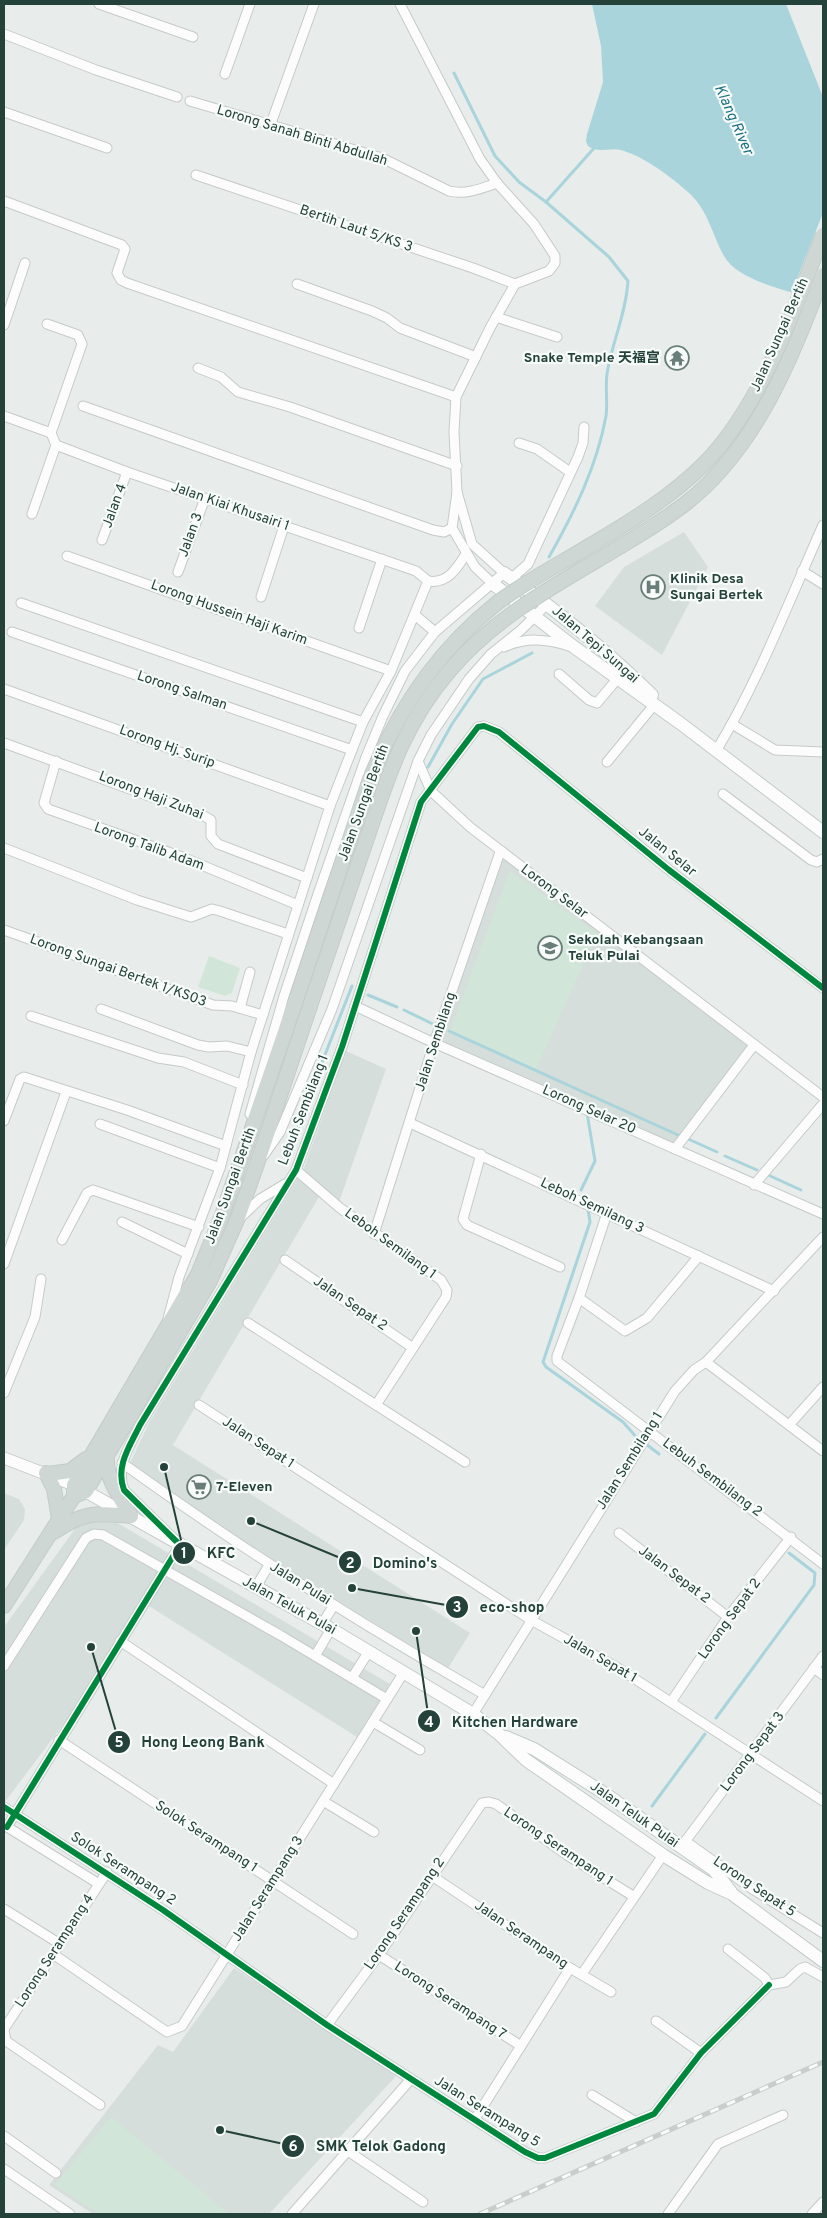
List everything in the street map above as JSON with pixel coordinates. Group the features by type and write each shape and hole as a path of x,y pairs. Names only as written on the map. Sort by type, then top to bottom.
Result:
{"main road":[{"name":"Jalan Sungai Bertih","path":"101,1452 198,1274 242,1159 369,782 381,751 411,698 439,660 465,631 499,602 636,518 676,491 705,463 738,421 763,379 785,332 823,235"},
{"name":"Jalan Sungai Bertih","path":"4,1606 210,1281 237,1220 257,1164 395,757 422,706 450,670 511,613 549,588 647,530 687,502 720,469 754,426 778,386 800,336 823,275"},
{"name":"Jalan Tepi Sungai","path":"508,575 547,604 617,662 680,723"},
{"name":"Jalan Tepi Sungai","path":"492,584 823,832"},
{"path":"59,1519 54,1489 47,1474 70,1471 101,1452 110,1478 131,1516"},
{"name":"Jalan Teluk Pulai","path":"78,1490 131,1516 368,1651 473,1714 499,1734 526,1760 663,1855 708,1883 732,1894 823,1961"},
{"path":"48,1536 74,1519 86,1515 131,1516"},
{"name":"Jalan Teluk Pulai","path":"499,1734 534,1748 683,1844 714,1870 732,1894"},
{"path":"579,1778 574,1782 581,1792 621,1822 634,1835"}],"street":[{"path":"99,4 193,37"},
{"path":"226,74 250,4"},
{"path":"270,126 314,4"},
{"path":"400,4 480,159 497,184 534,224 556,256 555,263 549,271 515,284 496,317 456,398 454,432 457,492 452,528 475,568 492,584"},
{"path":"4,34 96,70 176,97"},
{"name":"Lorong Sanah Binti Abdullah","path":"190,101 382,158 449,191 460,194 497,184"},
{"path":"4,112 107,148"},
{"name":"Bertih Laut 5/KS 3","path":"196,175 473,268 515,284"},
{"path":"4,201 122,245 125,248 117,273 120,280 456,398"},
{"path":"4,325 25,263"},
{"path":"297,284 372,311 400,328 476,357"},
{"path":"496,317 556,337"},
{"path":"32,514 56,445 52,433 82,344 78,335 47,324"},
{"path":"198,368 222,377 238,392 290,407 457,466"},
{"path":"83,406 433,530 444,532 452,528"},
{"path":"4,416 52,433"},
{"path":"242,1159 248,1119 284,996 366,757 405,671 435,632 492,584 528,564 578,457 583,443 584,426"},
{"path":"519,443 537,449 570,472"},
{"name":"Jalan Kiai Khusairi 1","path":"56,445 127,472 416,571 428,581"},
{"name":"Jalan 4","path":"102,540 127,472"},
{"path":"457,492 472,544 508,575"},
{"name":"Jalan 3","path":"178,572 205,498"},
{"path":"716,751 732,724 769,649 823,525"},
{"path":"261,597 284,526"},
{"path":"167,1330 172,1298 220,1168 251,1052 330,806 363,722 391,671 428,581 438,583 451,575 466,554"},
{"name":"Lorong Hussein Haji Karim","path":"67,556 391,671"},
{"path":"359,628 382,559"},
{"path":"802,572 823,584"},
{"path":"21,603 363,722"},
{"path":"257,1164 280,1132 332,1009 418,761 451,704 491,654 547,604"},
{"path":"415,615 435,632"},
{"name":"Lorong Salman","path":"12,632 352,750"},
{"path":"491,654 515,642 530,640 551,640 574,647"},
{"name":"Jalan Tepi Sungai","path":"559,674 589,700 596,702 618,678"},
{"name":"Lorong Hj. Surip","path":"4,689 330,806"},
{"path":"606,762 654,705"},
{"path":"732,724 775,750 823,752"},
{"name":"Lebuh Sembilang 1","path":"180,1545 124,1490 120,1479 122,1463 140,1425 296,1170 355,1006 421,802 478,727 484,726 499,732"},
{"name":"Jalan Selar","path":"499,732 669,870 823,988"},
{"name":"Lorong Haji Zuhai","path":"4,743 204,816 211,820 212,836 218,844 307,878"},
{"name":"Lorong Talib Adam","path":"56,761 44,803 48,810 182,857 298,905"},
{"name":"Lorong Selar","path":"418,761 431,791 500,852 823,1097"},
{"path":"723,794 811,860 817,862 823,859"},
{"path":"4,848 129,897 190,917 212,909 288,934"},
{"name":"Jalan Sembilang","path":"374,1234 434,1043 500,852"},
{"name":"Lorong Sungai Bertek 1/KS03","path":"4,930 213,1005 240,1008 263,1015"},
{"path":"240,1008 250,972"},
{"name":"Lorong Selar 20","path":"355,1006 434,1043 823,1214"},
{"path":"101,1009 198,1045 209,1048 227,1046 251,1052"},
{"path":"31,1016 158,1058 184,1062 243,1085"},
{"path":"675,1149 754,1045"},
{"path":"4,1121 20,1080 24,1077 127,1110 226,1146"},
{"path":"4,1264 66,1092"},
{"path":"754,1184 823,1104"},
{"name":"Leboh Semilang 3","path":"410,1123 481,1154 774,1291"},
{"path":"100,1124 220,1168"},
{"path":"481,1154 463,1210 463,1219 467,1225 560,1268"},
{"name":"Leboh Semilang 1","path":"296,1170 323,1195 374,1234 441,1280 448,1290 446,1297 376,1405"},
{"path":"237,1220 260,1198 287,1183"},
{"path":"62,1240 86,1193 93,1190 199,1227"},
{"name":"Lebuh Sembilang 2","path":"607,1213 579,1298 557,1356 557,1361 823,1564"},
{"path":"122,1222 188,1254"},
{"name":"Jalan Sembilang 1","path":"473,1714 674,1391 694,1370 706,1362 823,1237"},
{"path":"579,1298 624,1331 634,1328 647,1318 699,1256"},
{"name":"Jalan Sepat 2","path":"285,1260 413,1348"},
{"path":"4,1393 35,1317 41,1279"},
{"path":"248,1323 465,1462"},
{"path":"706,1362 823,1451"},
{"path":"789,1426 823,1387"},
{"name":"Jalan Sepat 1","path":"199,1406 531,1620 618,1668 823,1801"},
{"path":"4,1458 47,1474 78,1490"},
{"name":"Jalan Pulai","path":"122,1463 269,1565 485,1695"},
{"name":"Jalan Sepat 2","path":"619,1533 728,1617"},
{"path":"4,1666 86,1538 94,1534 103,1535 164,1569 387,1699"},
{"name":"Lorong Sepat 2","path":"672,1702 728,1617 791,1538"},
{"path":"99,1884 5,1826 15,1814 180,1545"},
{"path":"256,1587 269,1565"},
{"path":"315,1656 334,1605"},
{"path":"120,1641 334,1784"},
{"path":"352,1678 368,1651"},
{"name":"Lorong Sepat 3","path":"683,1844 751,1756 823,1656"},
{"path":"814,1668 823,1675"},
{"name":"Jalan Serampang 3","path":"53,1954 167,2032 182,2026 404,1672"},
{"path":"372,1722 420,1750"},
{"name":"Solok Serampang 1","path":"59,1740 353,1934"},
{"path":"323,1801 374,1832"},
{"name":"Lorong Serampang 2","path":"327,2025 379,1955 482,1803"},
{"name":"Lorong Serampang 1","path":"482,1803 496,1804 567,1855 633,1896"},
{"name":"Solok Serampang 2","path":"4,1807 106,1872 226,1955"},
{"name":"Lorong Sepat 5","path":"683,1844 823,1933"},
{"path":"582,1974 633,1896 663,1855"},
{"name":"Lorong Serampang 4","path":"4,2030 106,1872"},
{"name":"Jalan Serampang","path":"432,1876 570,1968 611,1992"},
{"path":"4,1909 60,1944"},
{"path":"728,1949 770,1985 786,1982 800,1969 805,1967 823,1977"},
{"name":"Jalan Serampang 5","path":"226,1955 327,2025 525,2152 538,2158 545,2158 654,2114 701,2053 770,1985"},
{"name":"Lorong Serampang 7","path":"379,1955 520,2046"},
{"path":"475,2119 570,1968"},
{"path":"656,2021 701,2053"},
{"path":"4,2030 5,2043 100,2105"},
{"path":"292,2214 411,2079"},
{"path":"592,2095 636,2122"},
{"path":"668,2214 718,2144 783,2115"},
{"path":"4,2136 56,2173"},
{"path":"348,2151 423,2202"},
{"path":"4,2169 70,2214"},
{"path":"812,2214 823,2202"}],"shaded area":[{"name":"Klinik Desa Sungai Bertek","path":"684,532 708,567 662,655 595,606 624,567"},
{"name":"Sekolah Kebangsaan Teluk Pulai","path":"504,853 753,1043 675,1145 438,1042"},
{"path":"346,1051 386,1069 339,1202 323,1190 173,1445 470,1633 447,1670 268,1561 130,1463 150,1421 304,1168"},
{"path":"4,1493 19,1499 25,1509 24,1520 4,1550"},
{"path":"80,1522 116,1522 390,1684 357,1737 141,1601 75,1709 4,1803 4,1627"},
{"path":"234,1968 398,2074 269,2214 93,2214 49,2185 158,2045 173,2052"}],"green space":[{"path":"510,871 597,933 536,1069 450,1031"},
{"path":"209,956 240,968 232,993 225,996 198,987"},
{"path":"111,2117 228,2213 100,2214 55,2185"}],"water":[{"name":"Klang River","path":"592,4 786,4 823,97 823,301 754,280 742,273 731,265 724,256 701,207 682,187 657,168 630,153 616,149 596,150 588,146 586,141 587,134 603,82 601,46"}],"pier":[{"path":"823,213 823,304 791,294"}],"waterway":[{"path":"454,73 495,156 519,182 546,202"},
{"path":"549,557 584,489 597,453 606,416 607,374 627,293 628,281 609,257 546,202 595,147"},
{"path":"428,767 452,724 483,679 532,653"},
{"path":"289,1155 310,1093 352,986"},
{"path":"368,995 397,1007"},
{"path":"404,1010 437,1026"},
{"path":"449,1031 678,1135"},
{"path":"581,1190 595,1161 587,1113"},
{"path":"686,1138 717,1152"},
{"path":"725,1156 757,1170"},
{"path":"768,1175 801,1190"},
{"path":"588,1209 590,1222 543,1362 546,1367 623,1422 638,1439"},
{"path":"646,1444 659,1454"},
{"path":"716,1718 814,1585 815,1573 789,1553"},
{"path":"652,1806 705,1734"}],"railway":[{"path":"480,2214 823,2062"}],"cycle path":[{"path":"7,1827 180,1545 124,1490 121,1473 122,1464 140,1425 296,1170 342,1047 421,802 478,727 484,726 499,732 669,870 823,988"},
{"path":"4,1807 163,1910 327,2025 525,2152 538,2158 545,2158 654,2114 701,2053 769,1985"}],"place":[{"name":"Snake Temple 天福宫","path":"677,358"},
{"name":"Klinik Desa Sungai Bertek","path":"653,587"},
{"name":"Sekolah Kebangsaan Teluk Pulai","path":"550,948"},
{"name":"KFC","path":"164,1467"},
{"name":"7-Eleven","path":"199,1487"},
{"name":"Domino's","path":"251,1521"},
{"name":"eco-shop","path":"352,1588"},
{"name":"Kitchen Hardware","path":"416,1631"},
{"name":"Hong Leong Bank","path":"91,1647"},
{"name":"SMK Telok Gadong","path":"220,2130"}]}
